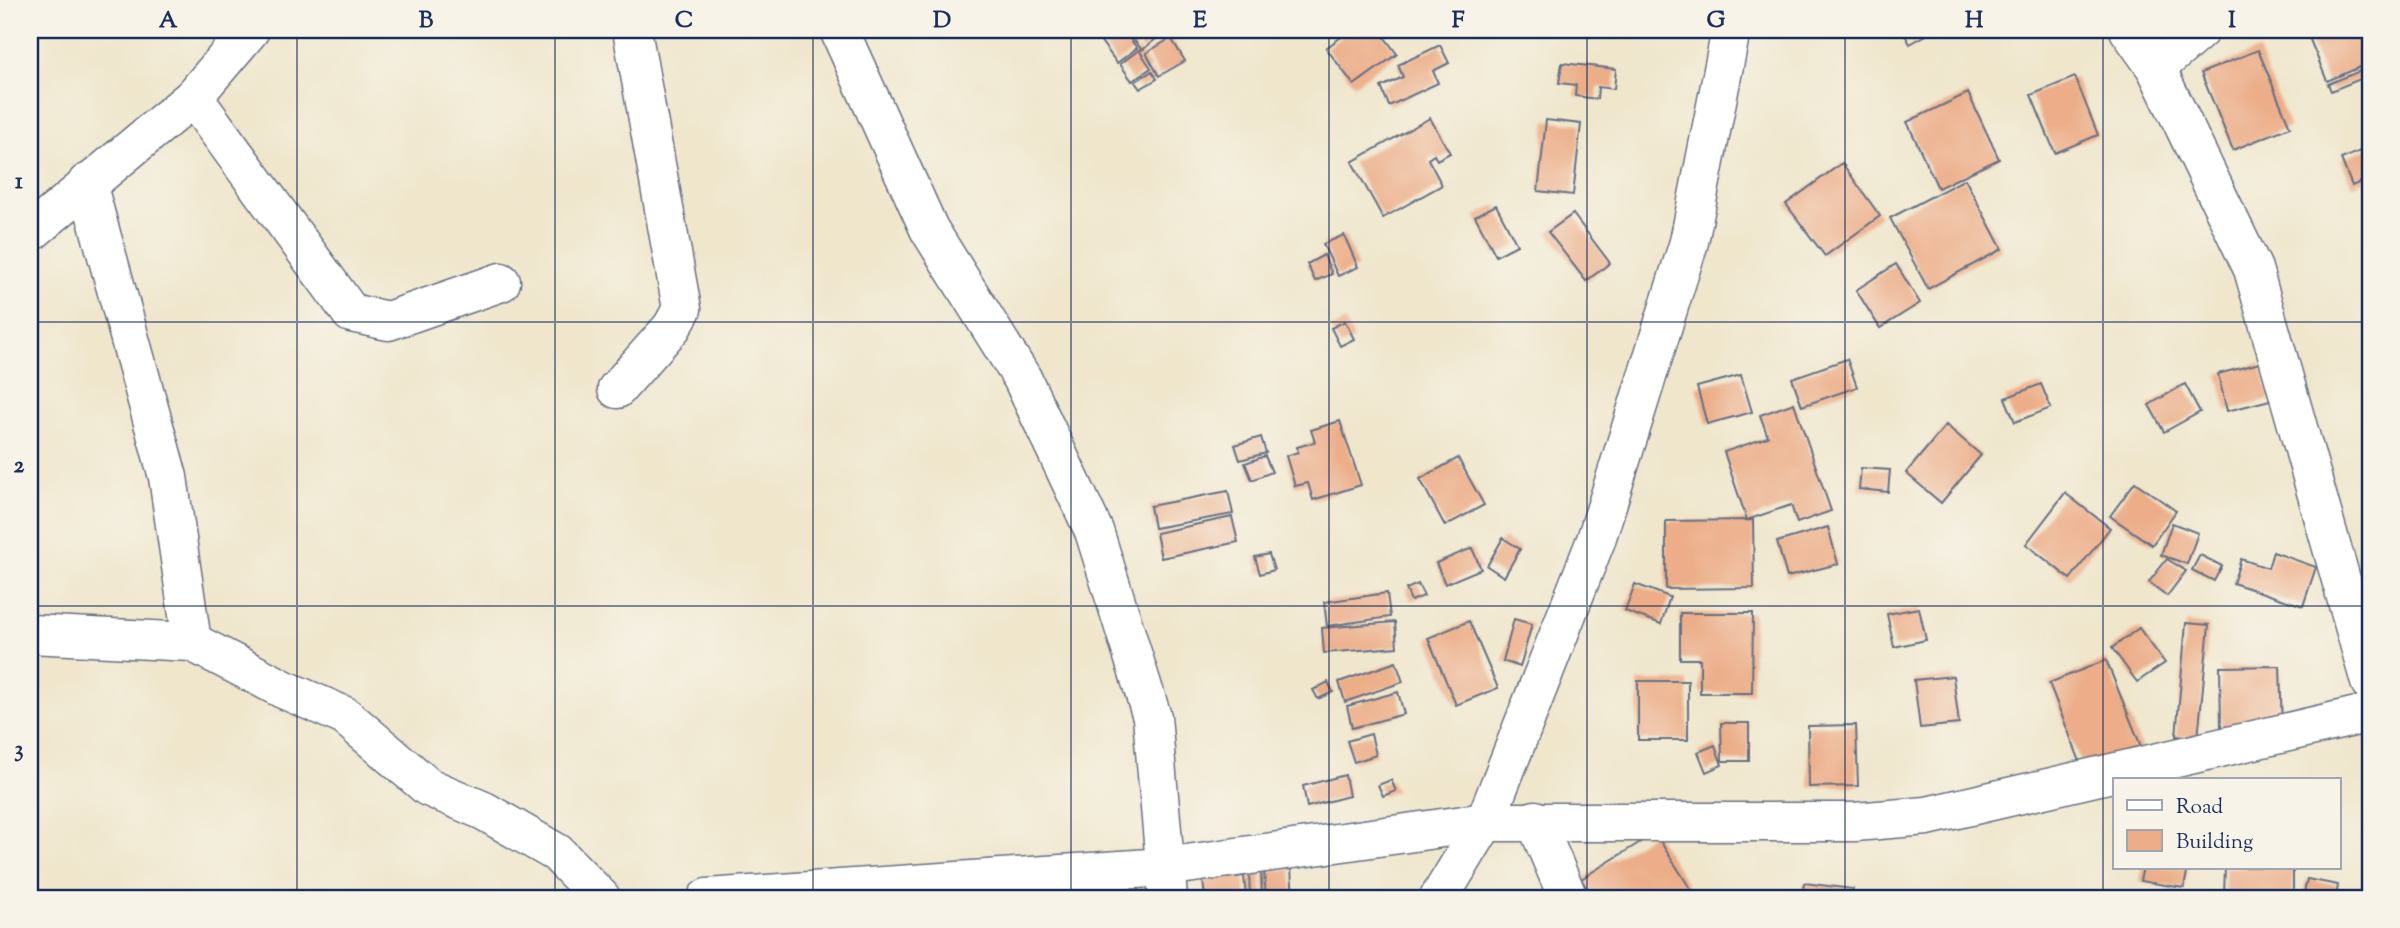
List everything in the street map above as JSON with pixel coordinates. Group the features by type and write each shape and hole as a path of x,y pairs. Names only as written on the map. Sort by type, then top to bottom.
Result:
{"street":[{"path":"30,233 193,97 250,30"},
{"path":"617,389 672,327 682,309 632,30"},
{"path":"839,30 929,229 1022,378 1094,531 1152,717 1166,883"},
{"path":"1439,898 1485,822 1596,540 1689,243 1731,30"},
{"path":"2129,30 2156,68 2253,269 2370,682"},
{"path":"2156,68 2200,30"},
{"path":"193,97 351,313 388,321 501,282"},
{"path":"87,183 168,477 192,642"},
{"path":"30,634 192,642 283,689 345,716 428,787 484,811 556,853 601,898"},
{"path":"707,898 1166,883 1485,822 1854,822 1927,816 2370,713"},
{"path":"1535,820 1569,898"}],"building":[{"path":"1123,30 1137,48 1117,63 1094,32"},
{"path":"1126,30 1163,30 1165,32 1142,50"},
{"path":"1351,30 1379,30 1397,54 1354,85 1326,48"},
{"path":"1902,30 1935,30 1910,44"},
{"path":"2306,30 2368,30 2370,63 2327,81"},
{"path":"1171,38 1185,61 1159,76 1146,53"},
{"path":"1440,45 1449,63 1433,71 1438,83 1389,106 1381,87 1403,77 1398,65"},
{"path":"1139,50 1151,68 1132,81 1120,64"},
{"path":"2258,50 2290,127 2233,150 2201,73"},
{"path":"1562,63 1616,69 1614,89 1598,87 1597,99 1575,96 1576,85 1559,83"},
{"path":"1152,71 1157,79 1140,89 1135,82"},
{"path":"2360,71 2363,78 2331,91 2328,84"},
{"path":"2075,77 2098,135 2055,153 2031,95"},
{"path":"1968,93 1999,159 1938,188 1907,122"},
{"path":"1430,118 1450,153 1437,160 1434,155 1428,159 1442,185 1383,218 1352,162"},
{"path":"1546,120 1581,124 1573,195 1538,191"},
{"path":"2370,147 2370,178 2352,186 2341,159"},
{"path":"1842,163 1880,216 1825,256 1786,204"},
{"path":"1965,179 2002,249 1928,289 1890,218"},
{"path":"1496,205 1517,245 1496,256 1475,216"},
{"path":"1573,214 1610,263 1586,281 1548,232"},
{"path":"1344,235 1358,267 1338,276 1323,244"},
{"path":"1324,255 1332,274 1315,281 1307,264"},
{"path":"1896,264 1920,303 1880,328 1856,290"},
{"path":"1345,321 1354,339 1340,346 1331,328"},
{"path":"1847,359 1857,387 1802,406 1792,378"},
{"path":"2260,363 2270,400 2227,411 2218,374"},
{"path":"1741,375 1752,412 1707,424 1697,387"},
{"path":"2041,384 2051,408 2015,422 2005,398"},
{"path":"2185,384 2200,412 2164,432 2149,405"},
{"path":"1794,403 1831,511 1797,523 1791,505 1747,520 1724,452 1768,437 1760,415"},
{"path":"1340,421 1361,485 1313,500 1308,483 1295,486 1286,456 1298,452 1297,447 1315,442 1311,430"},
{"path":"1946,425 1981,455 1941,503 1906,473"},
{"path":"1261,437 1266,453 1240,460 1235,445"},
{"path":"1265,456 1272,472 1252,480 1245,463"},
{"path":"1458,458 1484,505 1445,526 1420,479"},
{"path":"1861,468 1890,470 1888,492 1859,489"},
{"path":"2135,482 2176,511 2152,545 2110,516"},
{"path":"1228,491 1233,514 1154,528 1150,506"},
{"path":"2065,493 2110,528 2070,579 2026,544"},
{"path":"1232,517 1238,542 1161,558 1156,533"},
{"path":"1753,520 1754,588 1666,589 1666,521"},
{"path":"2172,523 2198,533 2187,564 2161,555"},
{"path":"1828,527 1838,564 1787,577 1777,542"},
{"path":"1503,538 1520,549 1504,577 1487,566"},
{"path":"1472,548 1481,569 1445,584 1436,563"},
{"path":"2273,552 2316,567 2303,606 2233,583 2241,559 2268,568"},
{"path":"1269,554 1274,570 1260,574 1255,557"},
{"path":"2200,555 2222,566 2214,581 2192,570"},
{"path":"2167,559 2186,571 2167,596 2149,582"},
{"path":"1418,584 1424,596 1411,601 1406,589"},
{"path":"1635,584 1670,597 1661,624 1625,611"},
{"path":"1387,593 1390,617 1327,626 1324,602"},
{"path":"1919,608 1926,640 1894,647 1887,614"},
{"path":"1680,613 1753,613 1752,693 1700,693 1700,659 1680,659"},
{"path":"1514,619 1532,624 1520,667 1503,661"},
{"path":"1469,621 1498,688 1456,705 1428,638"},
{"path":"1395,622 1397,647 1324,653 1322,628"},
{"path":"2186,623 2209,625 2198,738 2176,736"},
{"path":"2139,628 2165,663 2137,682 2112,648"},
{"path":"2106,660 2145,756 2087,779 2049,683"},
{"path":"1396,662 1403,682 1345,702 1339,682"},
{"path":"2280,666 2282,729 2221,730 2220,667"},
{"path":"1953,676 1959,724 1920,728 1914,680"},
{"path":"1638,681 1688,681 1688,740 1638,740"},
{"path":"1328,682 1333,692 1318,699 1313,690"},
{"path":"1398,692 1404,714 1352,728 1347,706"},
{"path":"1721,723 1749,723 1749,761 1722,761"},
{"path":"1856,725 1858,786 1809,787 1808,726"},
{"path":"1371,734 1376,755 1354,762 1347,741"},
{"path":"1715,745 1722,765 1706,772 1698,752"},
{"path":"1345,775 1349,796 1307,807 1303,786"},
{"path":"1391,780 1396,791 1383,796 1378,785"},
{"path":"1655,833 1695,896 1593,898 1581,879"},
{"path":"1261,868 1262,898 1250,898 1249,869"},
{"path":"1291,869 1293,897 1266,898 1264,871"},
{"path":"2143,869 2188,869 2184,888 2140,881"},
{"path":"2225,869 2293,869 2293,897 2224,895"},
{"path":"1244,876 1246,898 1205,898 1203,880"},
{"path":"2307,879 2338,885 2336,898 2303,898"},
{"path":"1153,882 1156,898 1140,898 1137,885"},
{"path":"1804,883 1853,889 1852,898 1803,898"}]}
